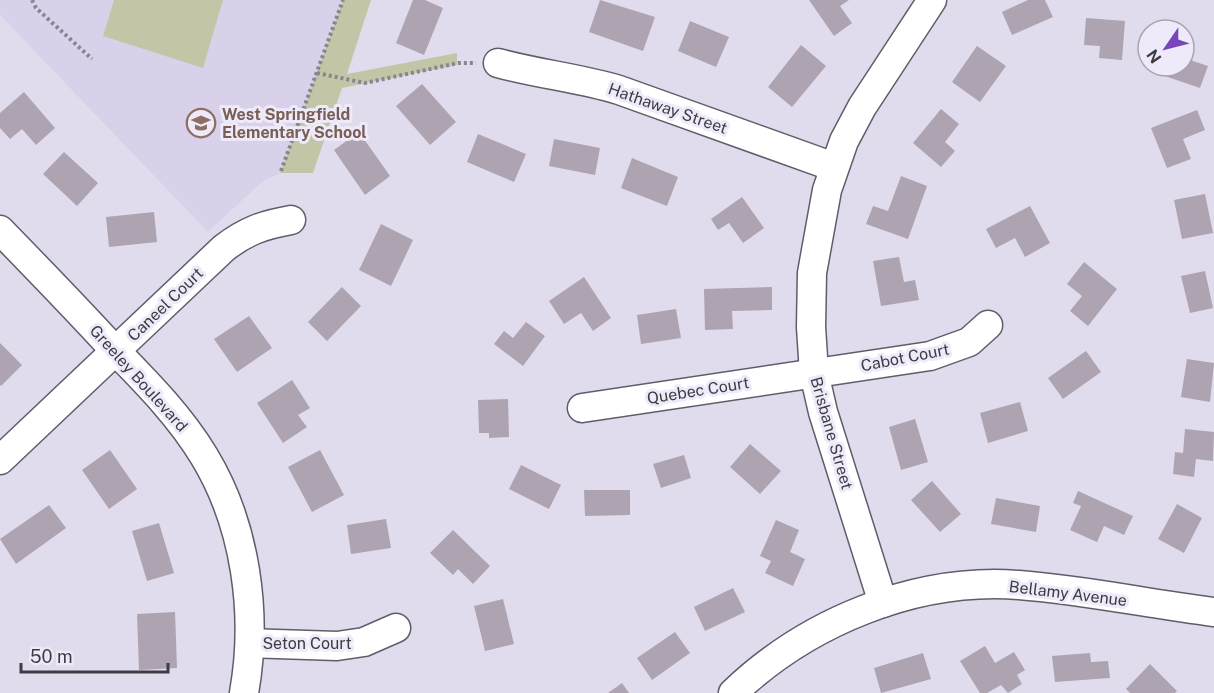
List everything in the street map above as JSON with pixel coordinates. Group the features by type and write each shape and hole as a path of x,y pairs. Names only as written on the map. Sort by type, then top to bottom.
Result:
{"street":[{"name":"Brisbane Street","path":"883,603 823,412 814,373 811,327 812,273 815,245 834,167 862,107 932,0"},
{"name":"Hathaway Street","path":"498,63 538,74 593,82 619,90 834,167"},
{"name":"Caneel Court","path":"0,460 243,233 259,225 291,220"},
{"name":"Greeley Boulevard","path":"0,230 117,351 182,423 205,457 222,491 237,534 246,575 250,643 244,693"},
{"name":"Cabot Court","path":"814,373 930,356 969,342 988,325"},
{"name":"Quebec Court","path":"582,408 814,373"},
{"name":"Bellamy Avenue","path":"733,693 770,660 802,639 883,603 955,587 1018,585 1214,612"},
{"name":"Seton Court","path":"250,643 337,646 364,642 396,628"}],"path":[{"path":"32,0 36,8 92,58"},
{"path":"282,171 344,0"},
{"path":"317,73 365,83 458,63 498,63"}],"shaded area":[{"name":"West Springfield Elementary School","path":"0,0 343,0 280,173 262,182 208,232 0,15"}],"green space":[{"path":"114,0 223,0 203,68 103,36"},
{"path":"343,0 371,0 347,74 457,53 457,65 342,88 313,173 280,173"}],"building":[{"path":"413,0 425,0 443,8 424,55 396,43"},
{"path":"600,0 655,17 643,51 589,32"},
{"path":"809,0 849,0 840,6 852,23 834,36"},
{"path":"1028,0 1045,0 1053,17 1012,35 1002,12"},
{"path":"1086,18 1125,21 1122,60 1099,58 1100,46 1084,45"},
{"path":"690,21 729,37 716,67 678,51"},
{"path":"801,45 826,66 792,107 768,87"},
{"path":"977,46 1006,66 980,102 952,82"},
{"path":"1196,62 1208,66 1200,88 1171,78 1196,78"},
{"path":"422,84 456,122 430,145 396,106"},
{"path":"24,92 55,128 36,145 22,129 10,139 0,128 0,113"},
{"path":"941,109 959,124 945,142 955,151 941,167 913,143"},
{"path":"1197,110 1205,130 1183,139 1191,159 1167,168 1151,128"},
{"path":"359,132 390,176 365,195 334,150"},
{"path":"478,134 526,154 514,182 467,162"},
{"path":"554,139 600,148 595,175 549,166"},
{"path":"64,152 98,183 77,206 43,174"},
{"path":"632,158 678,177 667,206 621,188"},
{"path":"901,176 927,186 908,239 866,224 873,206 888,211"},
{"path":"1205,194 1213,233 1182,239 1174,200"},
{"path":"742,197 764,228 743,243 729,223 718,230 711,219"},
{"path":"1030,206 1050,243 1025,257 1015,238 996,248 986,229"},
{"path":"154,212 157,242 109,247 106,217"},
{"path":"381,224 413,240 391,286 359,270"},
{"path":"899,257 904,282 915,280 919,300 881,306 873,261"},
{"path":"1084,262 1117,289 1088,326 1070,311 1082,296 1067,284"},
{"path":"1205,271 1213,308 1190,313 1181,276"},
{"path":"584,277 611,318 593,331 581,313 564,324 549,301"},
{"path":"342,287 361,306 327,341 308,322"},
{"path":"772,287 772,310 732,311 733,329 705,330 704,289"},
{"path":"676,309 681,338 641,344 637,315"},
{"path":"249,316 272,348 237,372 214,339"},
{"path":"526,322 545,336 523,366 494,344 504,331 513,338"},
{"path":"0,343 22,365 1,386 0,385"},
{"path":"1086,351 1101,372 1063,399 1048,378"},
{"path":"1187,359 1214,363 1210,402 1181,397"},
{"path":"292,380 310,408 298,415 307,427 283,443 257,403"},
{"path":"508,399 509,437 489,438 489,433 479,433 478,400"},
{"path":"1020,402 1028,431 988,443 980,413"},
{"path":"915,419 928,462 901,470 889,427"},
{"path":"1185,429 1214,432 1213,461 1196,459 1194,477 1173,474 1175,452 1183,453"},
{"path":"750,444 781,471 760,494 730,467"},
{"path":"110,450 137,489 109,509 82,470"},
{"path":"320,450 344,495 312,512 288,467"},
{"path":"684,455 691,478 661,488 653,464"},
{"path":"521,465 561,485 549,509 509,489"},
{"path":"932,481 961,514 940,532 911,500"},
{"path":"584,490 630,490 630,515 585,516"},
{"path":"1078,491 1133,516 1124,535 1104,526 1097,542 1070,530 1081,506 1073,503"},
{"path":"996,498 1040,506 1036,532 991,524"},
{"path":"1177,504 1202,518 1184,553 1158,539"},
{"path":"49,505 66,528 16,564 0,539"},
{"path":"386,519 391,548 351,554 347,525"},
{"path":"776,520 799,530 790,552 805,559 793,586 765,573 771,561 760,556"},
{"path":"159,523 174,573 147,581 132,531"},
{"path":"453,530 490,566 473,584 458,569 453,575 430,553"},
{"path":"733,588 745,612 705,631 694,607"},
{"path":"503,599 514,644 485,651 474,606"},
{"path":"175,612 177,668 139,670 137,614"},
{"path":"675,632 690,653 652,680 637,658"},
{"path":"985,646 995,663 1014,652 1025,670 1017,675 1022,684 1008,693 1001,685 987,693 980,693 960,661"},
{"path":"923,653 931,679 881,693 874,668"},
{"path":"1090,653 1091,662 1108,661 1110,678 1055,682 1052,656"},
{"path":"1150,664 1177,691 1175,693 1130,693 1126,689"},
{"path":"622,683 629,693 608,693"}],"place":[{"name":"West Springfield Elementary School","path":"201,123"}]}
